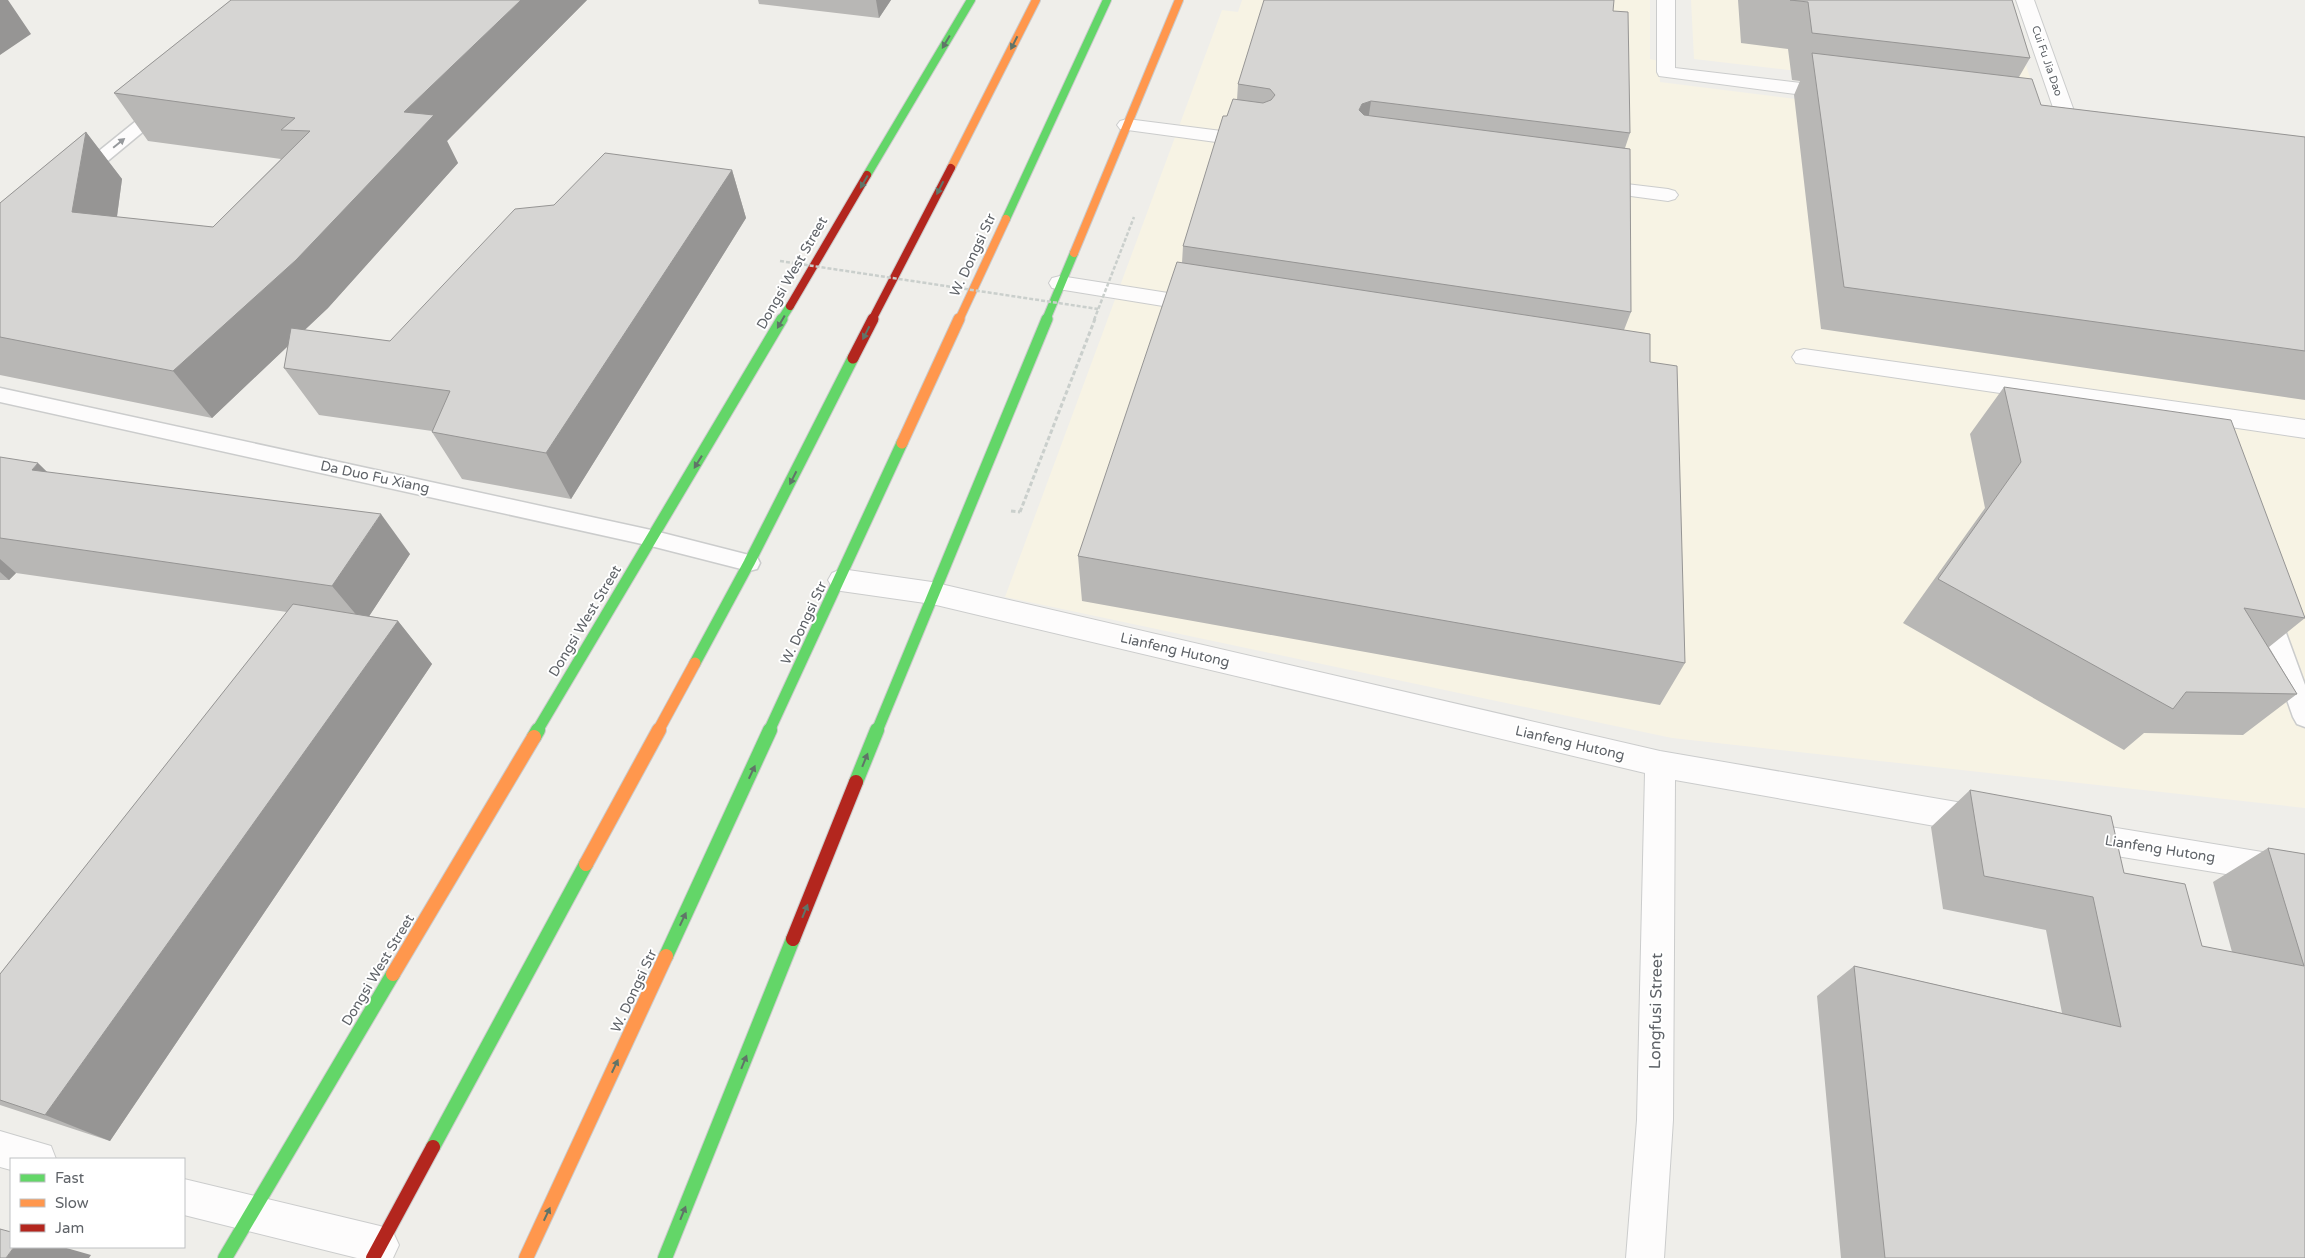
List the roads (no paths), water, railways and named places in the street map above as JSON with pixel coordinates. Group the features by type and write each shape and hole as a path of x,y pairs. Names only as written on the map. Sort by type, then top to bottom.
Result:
{"street":[{"name":"Dongsi West Street","path":"225,1258 651,538 724,420 971,0"},
{"path":"185,1197 251,1214 377,1251 750,562 1036,0"},
{"name":"W. Dongsi Str","path":"526,1258 841,580 1107,0"},
{"path":"665,1258 932,593 1179,0"},
{"path":"1666,0 1666,72 1851,95"},
{"name":"Cui Fu Jia Dao","path":"2026,0 2068,122"},
{"path":"2048,119 2088,124"},
{"path":"1128,125 1259,142"},
{"path":"1570,182 1668,195"},
{"path":"1060,283 1218,308"},
{"path":"1804,357 2199,422 2305,429"},
{"name":"Lianfeng Hutong","path":"841,580 932,593 1660,764 2002,823"},
{"name":"Longfusi Street","path":"1645,1258 1655,1120 1660,764"},
{"name":"Lianfeng Hutong","path":"2051,831 2305,873"},
{"path":"0,1149 34,1158"}],"lane":[{"path":"68,185 174,98"},
{"name":"Da Duo Fu Xiang","path":"0,395 651,538 750,562"},
{"path":"2259,588 2305,718"}]}
